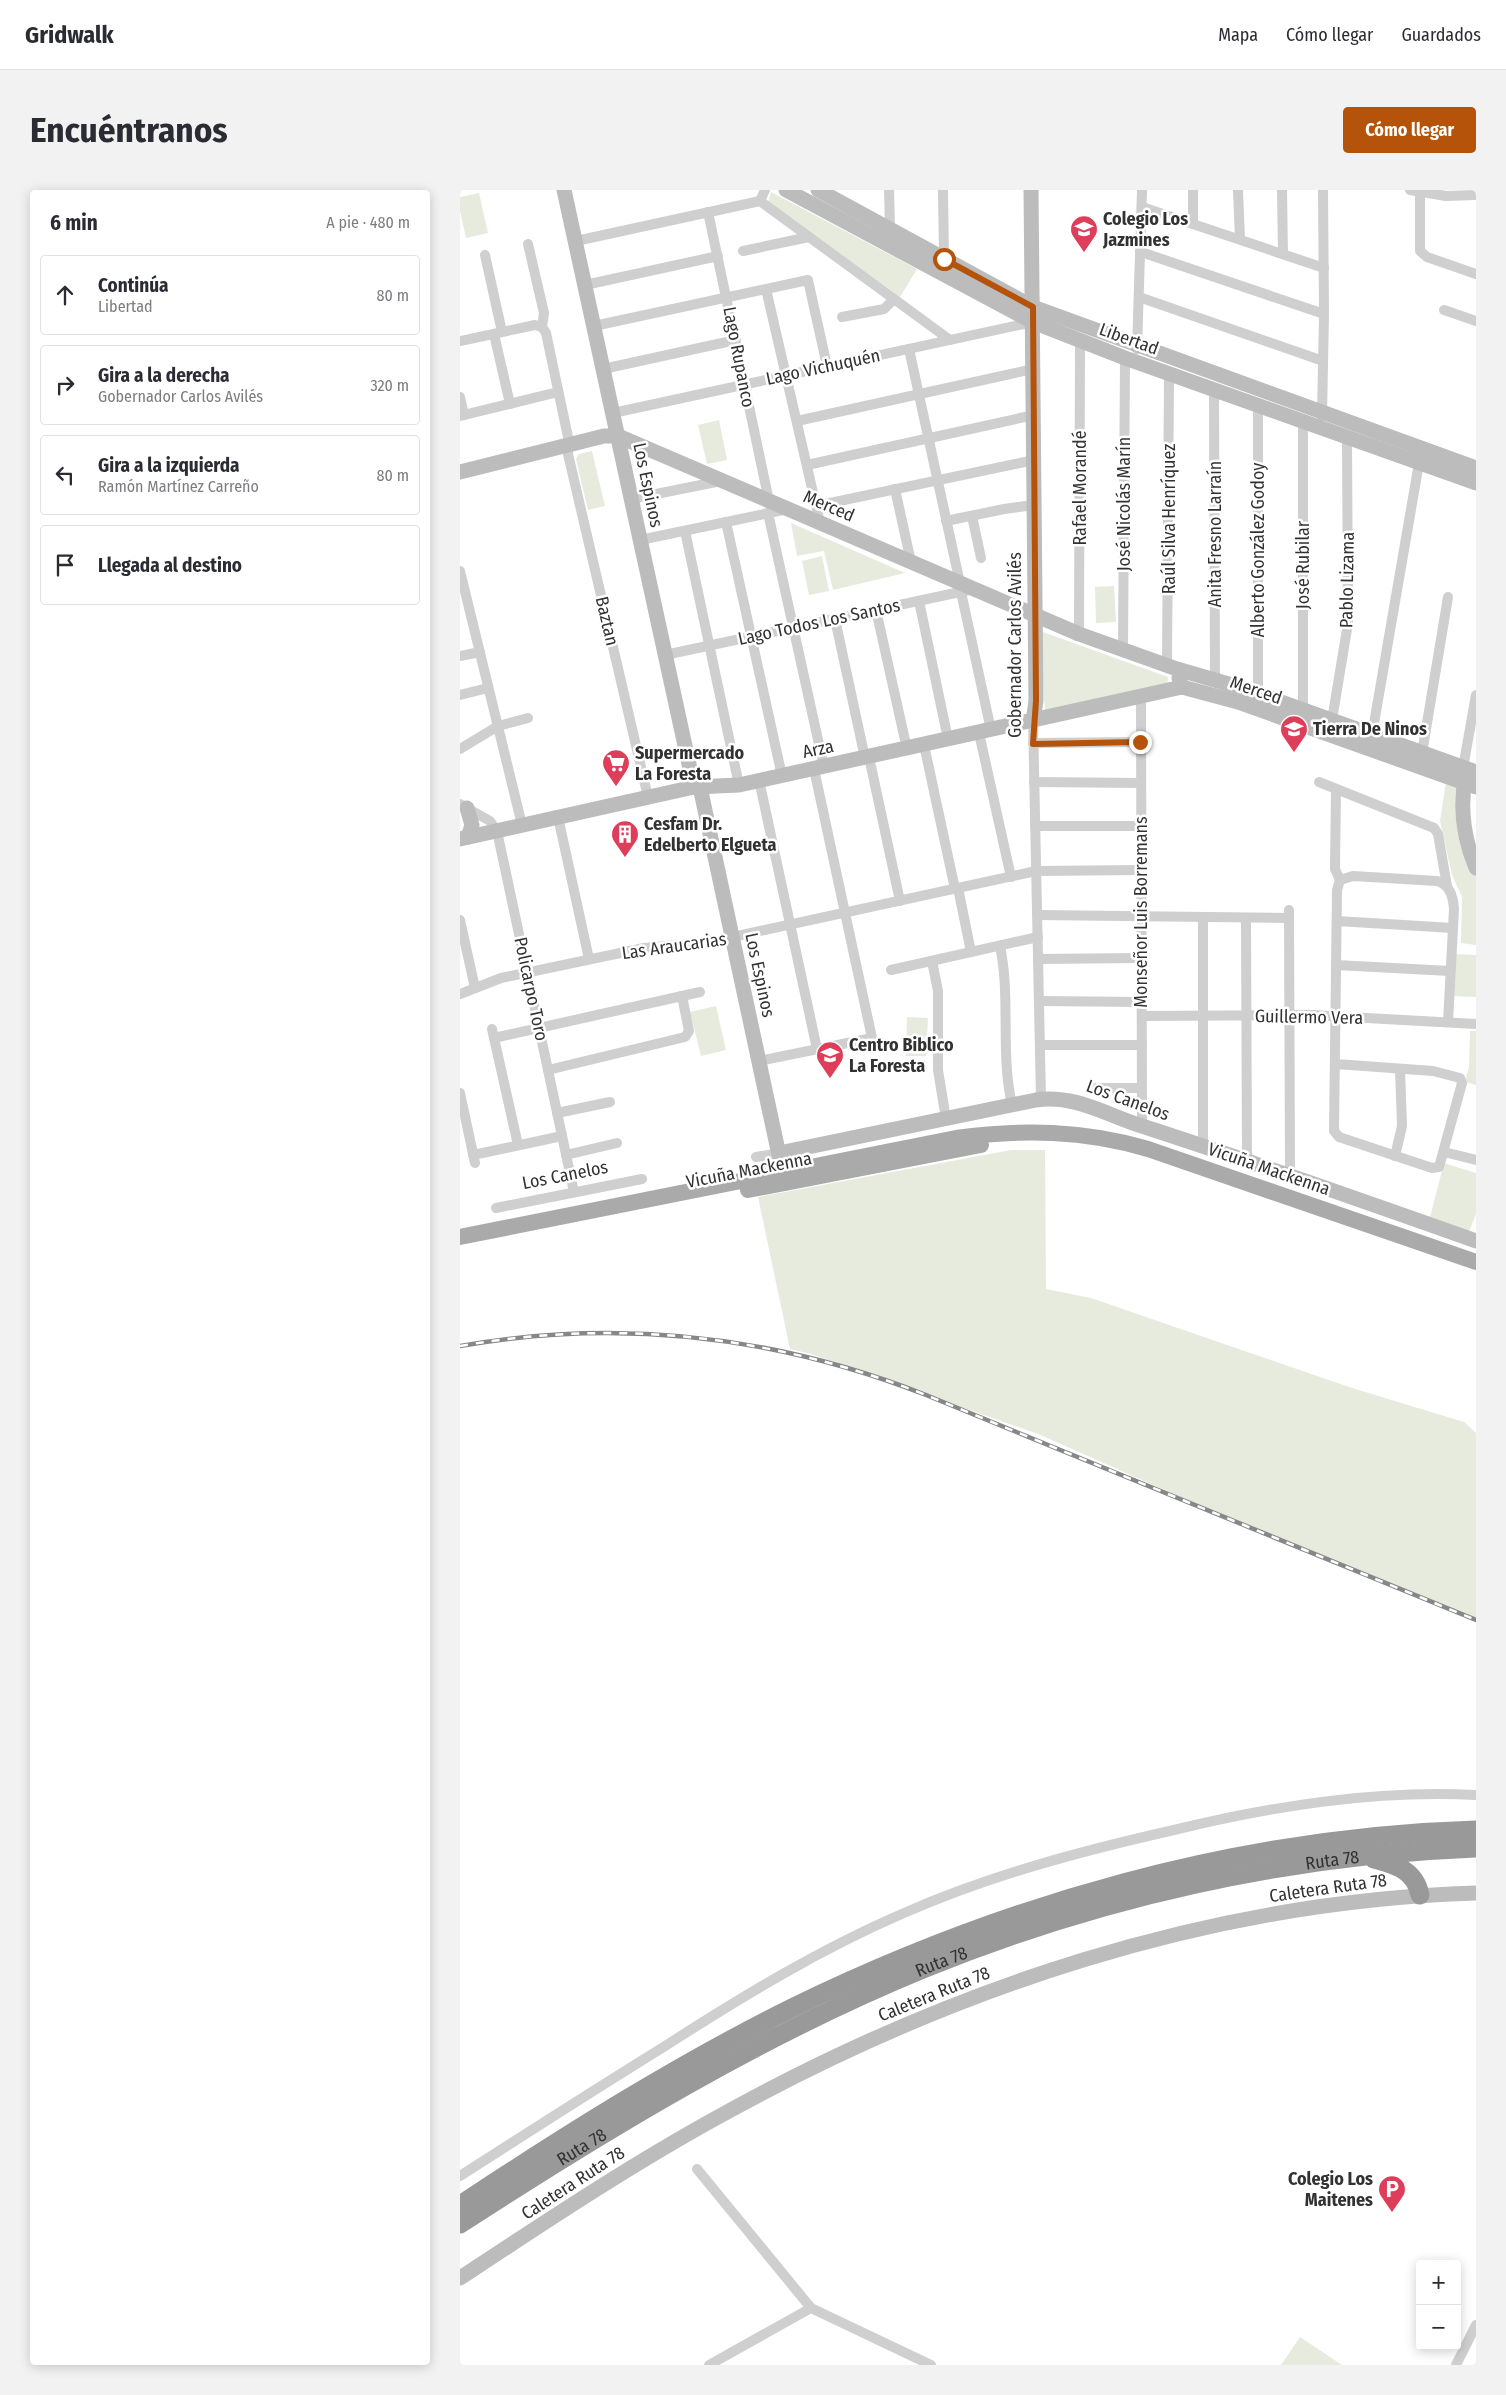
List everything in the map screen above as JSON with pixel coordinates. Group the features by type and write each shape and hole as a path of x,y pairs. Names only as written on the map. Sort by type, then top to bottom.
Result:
{"highway":[{"name":"Ruta 78","path":"460,2205 564,2137 720,2046 853,1980 970,1931 1082,1894 1198,1865 1348,1840 1476,1830"},
{"name":"Ruta 78","path":"460,2224 618,2125 706,2074 834,2008 923,1969 1028,1930 1134,1898 1246,1874 1363,1856 1476,1848"},
{"path":"1363,1856 1403,1868 1415,1879 1420,1895"}],"main road":[{"name":"Vicuña Mackenna","path":"460,1246 784,1178 956,1138 1001,1133 1045,1132 1099,1137 1148,1149 1473,1261"},
{"name":"Vicuña Mackenna","path":"460,1237 784,1178"}],"street":[{"name":"Los Espinos","path":"564,190 665,655 732,938 784,1178"},
{"path":"760,201 765,190"},
{"name":"Libertad","path":"786,190 1033,315 1137,345 1476,468"},
{"name":"Libertad","path":"818,190 832,194 944,259 1080,342 1476,483"},
{"path":"889,190 890,229"},
{"path":"943,190 944,259"},
{"name":"Gobernador Carlos Avilés","path":"1031,190 1036,701 1033,721 1033,744 1041,1099"},
{"name":"José Nicolás Marín","path":"1123,650 1131,360 1137,345 1142,190"},
{"path":"1193,190 1193,223"},
{"path":"1238,190 1240,239"},
{"path":"1282,190 1283,254"},
{"path":"1322,428 1324,314 1323,190"},
{"path":"1476,195 1446,196 1415,191 1420,251 1427,257 1476,274"},
{"path":"576,241 760,201 950,340"},
{"path":"1142,207 1324,268"},
{"name":"Lago Rupanco","path":"708,212 745,384 793,628 845,913 872,1038 817,1049"},
{"path":"743,251 809,237"},
{"name":"Baztan","path":"528,244 544,317 542,327 546,333 568,445 568,454 648,797"},
{"path":"1141,252 1324,314"},
{"path":"485,255 510,404"},
{"path":"585,285 718,256"},
{"path":"594,326 808,280 827,366"},
{"path":"766,289 820,523"},
{"path":"1139,297 1323,361"},
{"path":"842,317 887,308 894,299"},
{"path":"1444,310 1476,321"},
{"name":"Lago Vichuquén","path":"613,413 950,340 1033,315"},
{"path":"460,342 535,325 542,327"},
{"path":"603,369 736,340"},
{"name":"Rafael Morandé","path":"1079,634 1080,342"},
{"path":"909,349 946,521 965,588 985,732 1010,877"},
{"path":"798,421 1034,369"},
{"name":"Raúl Silva Henríquez","path":"1169,373 1172,668"},
{"name":"Anita Fresno Larraín","path":"1214,389 1215,679"},
{"path":"460,397 462,416 558,392"},
{"name":"Alberto González Godoy","path":"1258,405 1258,695"},
{"path":"807,465 1034,415"},
{"name":"José Rubilar","path":"1303,421 1303,710"},
{"name":"Merced","path":"460,472 604,436 618,436 722,481 769,507 788,509 911,562 965,588 1079,634 1172,668 1215,679 1332,720 1422,753 1469,776"},
{"name":"Pablo Lizama","path":"1332,720 1348,623 1347,438"},
{"path":"816,506 1034,460"},
{"path":"1372,735 1419,463"},
{"path":"631,499 722,481"},
{"path":"895,489 911,562"},
{"path":"946,521 1034,505"},
{"path":"640,540 726,522 769,507"},
{"path":"972,516 981,558"},
{"path":"726,522 782,776"},
{"path":"685,531 739,785"},
{"path":"460,571 522,825"},
{"name":"Lago Todos Los Santos","path":"665,655 919,601 965,588"},
{"path":"1422,753 1448,598"},
{"path":"919,601 948,740"},
{"path":"876,610 907,748"},
{"path":"834,619 900,901"},
{"path":"460,656 480,652"},
{"path":"1172,668 1182,686"},
{"name":"Merced","path":"1182,686 1469,776"},
{"name":"Arza","path":"464,838 697,787 739,785 782,776 1141,697 1182,686"},
{"path":"460,695 488,688"},
{"path":"1476,694 1465,834 1476,868"},
{"name":"Monseñor Luis Borremans","path":"1141,697 1142,1126"},
{"path":"460,749 498,726 528,718"},
{"path":"1033,744 1140,742"},
{"path":"924,745 971,952"},
{"path":"759,780 817,1049 759,1062"},
{"path":"1034,782 1141,783"},
{"path":"1319,782 1434,828 1438,834 1447,886 1454,902 1448,1022"},
{"path":"1336,789 1336,869 1340,880 1337,890 1336,964 1336,1016 1336,1064 1336,1134 1395,1156 1437,1168 1440,1165 1444,1152 1462,1080 1458,1076 1446,1073 1336,1064"},
{"path":"464,806 490,821 497,831"},
{"path":"464,806 472,825 464,838"},
{"path":"558,817 590,960"},
{"path":"1035,826 1141,826"},
{"name":"Policarpo Toro","path":"497,831 574,1192"},
{"name":"Las Araucarias","path":"460,994 501,978 644,948 700,944 732,938 1036,871 1141,870"},
{"path":"1340,880 1353,876 1437,881 1447,886"},
{"path":"1037,915 1246,918 1289,914 1290,1176"},
{"path":"1203,918 1203,1146"},
{"path":"1246,918 1247,1161"},
{"path":"460,920 476,988"},
{"path":"1337,921 1453,928"},
{"path":"891,970 1038,937"},
{"path":"1000,946 1005,977 1005,1071 1012,1105"},
{"path":"1038,959 1142,958"},
{"path":"932,961 938,991 938,1070 946,1120"},
{"path":"1336,964 1450,971"},
{"path":"518,1145 493,1034 539,1028 700,992"},
{"path":"548,1070 686,1037 689,1031 682,996"},
{"path":"1039,1001 1142,1002"},
{"name":"Guillermo Vera","path":"1142,1016 1336,1016 1476,1024"},
{"path":"1040,1044 1142,1045"},
{"path":"1395,1156 1402,1126 1400,1069"},
{"name":"Los Canelos","path":"1095,1088 1142,1088"},
{"path":"460,1093 465,1141 474,1159 518,1145 562,1136"},
{"name":"Los Canelos","path":"756,1157 946,1120 1041,1099 1074,1101 1476,1241"},
{"path":"557,1113 610,1102"},
{"path":"566,1154 617,1143"},
{"path":"1444,1152 1476,1160"},
{"name":"Los Canelos","path":"496,1208 642,1179"},
{"path":"1473,1261 1476,1241"},
{"path":"460,2176 787,1971 881,1923 972,1886 1068,1854 1260,1810 1353,1798 1425,1794 1476,1795"},
{"name":"Caletera Ruta 78","path":"460,2278 622,2173 719,2116 838,2055 958,2003 1076,1962 1198,1930 1326,1906 1420,1895 1476,1893"},
{"path":"697,2169 811,2308 931,2365"},
{"path":"709,2365 811,2308"},
{"path":"1456,2365 1476,2325"}],"shaded area":[{"path":"771,192 917,269 900,297 768,202"},
{"path":"479,193 488,233 466,238 460,211 460,197"},
{"path":"719,420 727,460 707,464 698,425"},
{"path":"592,451 605,506 588,510 576,459 579,454"},
{"path":"791,523 905,573 833,590 824,551 797,556"},
{"path":"822,556 829,591 809,595 802,561"},
{"path":"1114,586 1116,622 1096,623 1095,587"},
{"path":"1040,631 1168,677 1167,686 1045,712"},
{"path":"1446,782 1459,786 1476,874 1476,945 1461,943 1462,897 1452,875 1440,821"},
{"path":"1453,954 1476,955 1476,997 1451,996"},
{"path":"716,1006 726,1050 701,1056 690,1012"},
{"path":"907,1017 928,1018 926,1056 906,1056"},
{"path":"1470,1031 1476,1031 1476,1085 1465,1082 1469,1067"},
{"path":"1011,1150 1045,1150 1046,1289 1091,1298 1352,1388 1464,1422 1476,1433 1476,1619 1183,1498 1038,1434 811,1354 790,1349 758,1197"},
{"path":"1444,1163 1476,1173 1476,1214 1468,1234 1430,1217"},
{"path":"1300,2337 1342,2365 1281,2365"}],"railway":[{"path":"460,1346 520,1338 579,1334 638,1334 696,1338 755,1346 812,1359 869,1375 926,1395 1476,1620"}],"place":[{"name":"Colegio Los Jazmines","path":"1084,253"},
{"name":"Tierra De Ninos","path":"1294,753"},
{"name":"Supermercado La Foresta","path":"616,787"},
{"name":"Cesfam Dr. Edelberto Elgueta","path":"625,858"},
{"name":"Centro Biblico La Foresta","path":"830,1079"},
{"name":"Colegio Los Maitenes","path":"1392,2213"}],"route":[{"path":"944,259 1033,307 1036,701 1033,721 1033,744 1140,742"}]}
